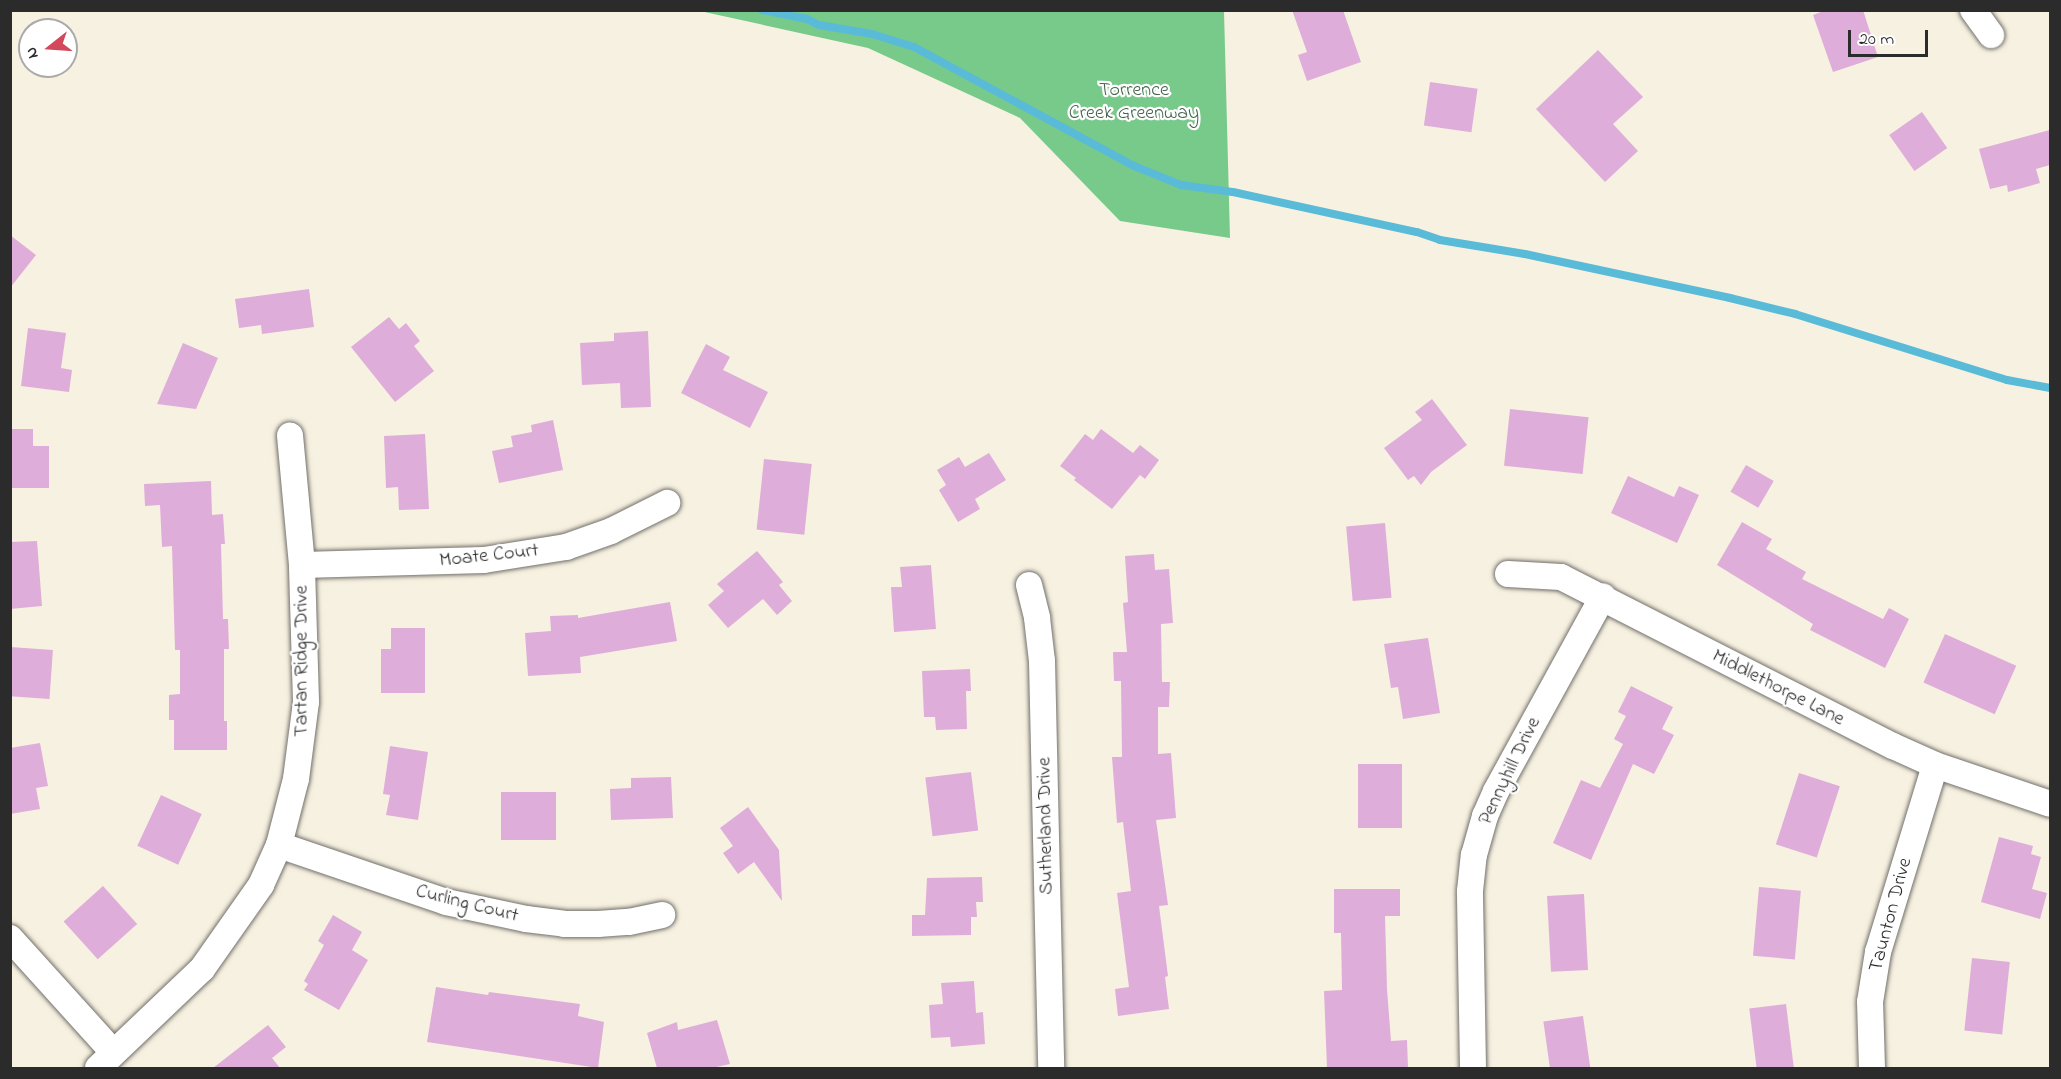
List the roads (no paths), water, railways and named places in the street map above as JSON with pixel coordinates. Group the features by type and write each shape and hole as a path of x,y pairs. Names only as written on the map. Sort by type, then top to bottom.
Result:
{"street":[{"path":"1973,10 1991,36"},
{"name":"Tartan Ridge Drive","path":"106,1060 202,969 261,885 279,844 303,739 306,702 302,566 290,436"},
{"name":"Moate Court","path":"302,566 484,560 566,547 611,531 667,503"},
{"name":"Middlethorpe Lane","path":"1509,574 1546,574 1560,577 1603,596 1827,715 1935,765 2050,804"},
{"name":"Sutherland Drive","path":"1029,585 1037,618 1042,661 1051,1068"},
{"name":"Pennyhill Drive","path":"1473,1068 1470,891 1474,855 1485,816 1496,791 1603,596"},
{"name":"Taunton Drive","path":"1872,1068 1870,1002 1878,952 1935,765"},
{"name":"Curling Court","path":"279,844 446,902 526,919 598,924 629,922 662,915"},
{"path":"10,938 106,1060"}],"waterway":[{"path":"762,10 807,19 819,25 872,34 914,47 1134,166 1181,185 1233,192 1417,232 1440,240 1525,254 1730,298 1795,314 2007,380 2050,388"}],"park label":[{"name":"Torrence Creek Greenway","path":"1134,102"}]}
